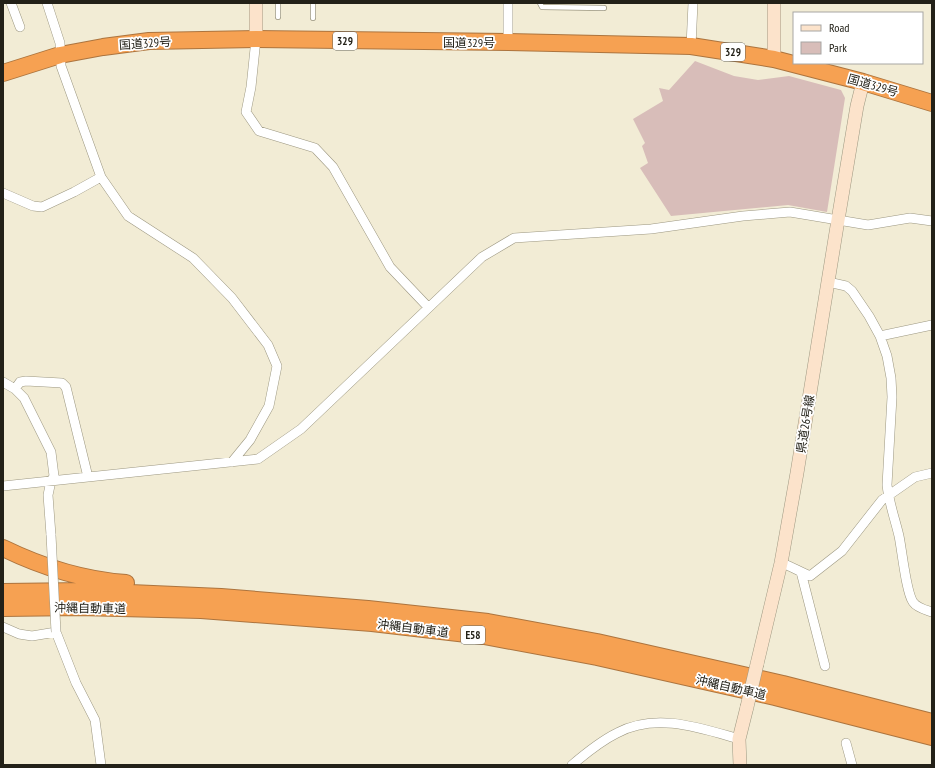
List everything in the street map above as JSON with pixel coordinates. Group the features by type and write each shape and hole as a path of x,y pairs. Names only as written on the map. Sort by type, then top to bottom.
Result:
{"highway":[{"name":"国道329号","path":"3,73 60,55 103,47 149,41 256,39 691,46 774,59 793,64"},
{"name":"国道329号","path":"793,64 863,82 932,103"},
{"path":"3,548 35,563 88,578 112,582 195,587 221,597"},
{"name":"沖縄自動車道","path":"3,592 84,591 221,597 368,609 488,622 605,644 783,684 932,722"},
{"name":"沖縄自動車道","path":"3,608 80,607 201,610 372,623 484,636 620,662 775,697 932,737"}],"main road":[{"path":"256,3 256,39"},
{"path":"774,3 774,59"},
{"name":"県道26号線","path":"740,765 739,739 781,563 857,106 863,82"}],"street":[{"path":"11,3 20,27"},
{"path":"47,3 60,43 61,66 101,177 128,216 193,258 232,298 268,345 277,366 269,406 250,440 232,462"},
{"path":"508,3 508,42"},
{"path":"691,46 693,3"},
{"path":"256,39 251,87 246,112 259,131 315,148 333,167 390,267 428,307"},
{"path":"3,193 33,206 42,207 101,177"},
{"path":"3,486 258,459 301,429 482,257 514,238 651,229 743,216 790,212 868,225 910,218 932,221"},
{"path":"828,282 846,286 852,291 869,316 880,336 887,356 891,378 892,397 887,485 888,496 913,603 922,609 932,612"},
{"path":"880,336 932,325"},
{"path":"15,389 20,382 26,381 62,383 66,387 88,477"},
{"path":"3,382 15,389 24,398 52,452 54,476 51,481 48,495 56,632 76,683 95,720 101,765"},
{"path":"781,563 794,567 810,576 842,551 882,500 915,477 932,473"},
{"path":"801,572 825,666"},
{"path":"3,627 19,634 32,636 56,632"},
{"path":"572,765 604,740 618,732 633,726 651,722 678,724 739,739"},
{"path":"846,743 852,765"}],"lane":[{"path":"278,3 278,17"},
{"path":"313,3 313,18"},
{"path":"540,3 542,7 604,8"}],"green space":[{"path":"695,61 734,76 758,80 789,76 841,90 845,98 827,212 788,205 671,216 640,168 648,163 642,146 645,143 633,119 663,101 659,88 669,90"}]}
